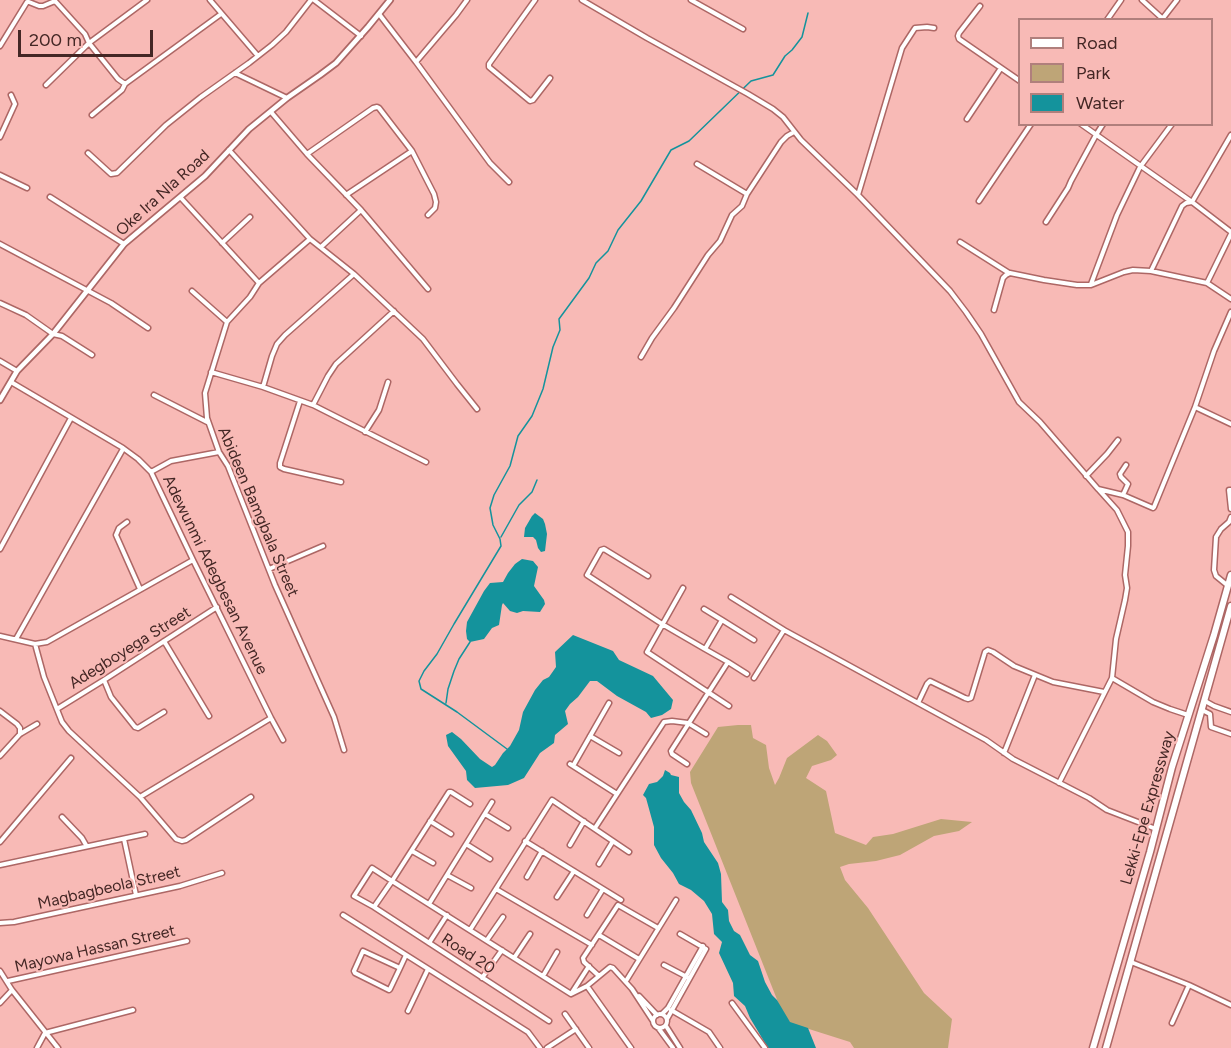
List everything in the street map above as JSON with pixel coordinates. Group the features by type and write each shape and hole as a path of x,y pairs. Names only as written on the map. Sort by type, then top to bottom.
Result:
{"highway":[{"name":"Lekki-Epe Expressway","path":"1093,1048 1172,767 1231,575"},
{"name":"Lekki-Epe Expressway","path":"1106,1048 1231,606"},
{"path":"1172,767 1185,770"}],"street":[{"path":"46,85 89,43 147,0"},
{"path":"210,0 258,56"},
{"path":"88,153 111,174 117,173 166,125 258,56 286,32 312,0 361,36"},
{"name":"Oke Ira Nla Road","path":"0,400 17,370 53,333 124,244 205,176 249,129 336,63 390,0"},
{"path":"416,62 467,0"},
{"path":"535,0 489,64 489,68 530,100 533,100 550,78"},
{"path":"582,0 783,117 801,140 858,195 950,291 981,334 1019,402 1040,422 1117,510 1128,532 1125,575 1127,588 1116,639 1112,678 1059,783"},
{"path":"691,0 743,29"},
{"path":"1108,18 1121,0"},
{"path":"1142,0 1163,18"},
{"path":"1165,18 1177,0"},
{"path":"0,46 27,2 43,6 55,1 85,34 89,43 118,79 125,84"},
{"path":"981,6 958,36 964,43 1018,80"},
{"path":"92,115 122,90 125,84 221,14"},
{"path":"379,14 490,163 508,182"},
{"path":"858,195 902,48 915,28 934,28"},
{"path":"967,119 1001,68"},
{"path":"235,73 287,98"},
{"path":"0,137 15,104 11,95"},
{"path":"307,154 377,107 379,108 412,151 434,194 435,208 428,215"},
{"path":"271,112 307,154 361,210 428,289"},
{"path":"979,201 1029,126"},
{"path":"1084,126 1192,202 1231,233 1207,284"},
{"path":"1046,222 1068,188 1102,126"},
{"path":"1091,285 1118,215 1140,167 1171,126"},
{"path":"641,357 708,255 720,241 732,216 742,206 747,194 781,142 794,132"},
{"path":"1192,202 1231,135"},
{"path":"229,149 310,239 354,274 423,339 477,408"},
{"path":"346,195 412,151"},
{"path":"697,164 747,194"},
{"path":"0,175 27,189"},
{"path":"50,197 124,244"},
{"path":"180,198 259,283"},
{"path":"1150,271 1182,206 1192,202"},
{"path":"321,247 361,210"},
{"path":"222,243 250,217"},
{"name":"Abideen Bamgbala Street","path":"310,239 259,283 250,297 227,322 205,393 208,423 219,452 228,466 269,569 334,717 344,750"},
{"path":"960,242 1010,273 1055,282 1091,285 1124,272 1150,271 1207,284 1231,299"},
{"path":"0,244 111,303 148,328"},
{"path":"994,310 1003,278 1010,273"},
{"path":"263,387 277,344 354,274"},
{"path":"192,291 227,322"},
{"path":"0,303 26,315 92,355"},
{"path":"313,405 336,364 394,311"},
{"path":"1098,489 1123,495 1150,508 1154,507 1231,312"},
{"path":"0,361 17,370"},
{"path":"211,372 313,405 426,462"},
{"name":"Adewunmi Adegbesan Avenue","path":"11,382 123,448 151,472 271,718 284,740"},
{"path":"365,432 379,410 388,382"},
{"path":"154,395 208,423"},
{"path":"300,401 280,467 341,482"},
{"path":"1195,407 1231,424"},
{"path":"0,549 71,418"},
{"path":"1086,476 1118,440"},
{"path":"16,639 123,448"},
{"path":"151,472 171,462 219,452"},
{"path":"1123,495 1128,484 1120,474 1126,465"},
{"path":"1231,490 1229,490 1231,509"},
{"path":"1228,586 1216,576 1214,570 1216,537 1231,517"},
{"path":"127,522 119,528 116,535 140,589"},
{"path":"269,569 323,546"},
{"path":"648,576 604,549 601,550 587,575 662,624 747,674"},
{"path":"0,636 35,644 47,642 193,560"},
{"path":"683,588 647,651 648,654 729,706"},
{"path":"731,597 784,630 986,740 1004,753 1107,810 1156,829"},
{"name":"Adegboyega Street","path":"57,709 217,607"},
{"path":"704,609 754,640"},
{"path":"705,649 722,620"},
{"path":"754,678 784,630"},
{"path":"164,641 209,716"},
{"path":"35,644 44,677 62,722 140,797 176,839 186,840 251,797"},
{"path":"918,703 930,681 965,698 971,698 986,650 1014,666 1053,682 1105,693"},
{"path":"687,764 671,751 728,662"},
{"path":"1004,753 1035,675"},
{"path":"1112,678 1154,702 1188,715"},
{"path":"104,680 111,697 135,727 138,728 164,712"},
{"path":"1205,700 1231,712"},
{"path":"609,703 571,765 617,794"},
{"path":"1202,710 1210,714 1211,727 1214,730 1231,734"},
{"path":"0,711 17,724 20,734"},
{"path":"140,797 271,718"},
{"path":"595,828 664,722 688,723 706,734"},
{"path":"0,756 20,734 37,724"},
{"path":"590,736 620,753"},
{"path":"0,842 71,758"},
{"path":"374,907 450,792 470,804"},
{"path":"471,930 552,800 629,852"},
{"path":"429,904 492,802"},
{"path":"485,814 508,828"},
{"path":"62,818 82,838 86,846"},
{"path":"430,821 451,834"},
{"path":"570,845 584,822"},
{"path":"0,865 145,834"},
{"path":"124,838 136,895"},
{"path":"525,841 621,900"},
{"path":"599,864 613,841"},
{"path":"466,844 490,858"},
{"path":"412,851 433,863"},
{"path":"527,877 542,851"},
{"name":"Road 20","path":"392,880 372,868 354,896 549,1021"},
{"path":"557,897 574,871"},
{"name":"Magbagbeola Street","path":"0,923 14,922 180,886 222,873"},
{"path":"447,875 471,888"},
{"path":"392,880 571,994"},
{"path":"496,889 592,945"},
{"path":"587,915 603,889"},
{"path":"626,981 676,900"},
{"path":"599,976 583,960 618,905 658,928"},
{"path":"343,915 528,1032 540,1048"},
{"path":"429,943 447,915"},
{"path":"487,940 503,917"},
{"path":"514,958 530,934"},
{"path":"665,1026 670,1009 704,947 680,934"},
{"path":"599,935 639,959"},
{"name":"Mayowa Hassan Street","path":"8,981 188,941"},
{"path":"482,978 502,950"},
{"path":"400,968 363,951 354,971 389,990 400,968 406,955"},
{"path":"543,976 556,952"},
{"path":"1130,962 1189,985 1231,1005"},
{"path":"664,965 688,978"},
{"path":"571,994 589,966"},
{"path":"571,994 587,986 612,967 626,981 673,1048"},
{"path":"408,1011 429,969"},
{"path":"0,971 12,990 58,1048"},
{"path":"1172,1023 1189,985"},
{"path":"587,986 631,1048"},
{"path":"632,989 667,1019"},
{"path":"0,1003 12,990"},
{"path":"732,1004 765,1048"},
{"path":"653,1021 670,1009"},
{"path":"670,1009 710,1032 720,1048"},
{"path":"37,1048 45,1033 133,1010"},
{"path":"565,1014 589,1048"},
{"path":"659,1028 665,1026"},
{"path":"665,1026 680,1048"},
{"path":"547,1048 576,1029"}],"green space":[{"path":"751,725 753,738 766,745 769,768 775,785 787,758 818,735 827,741 837,755 831,760 812,766 806,778 826,791 835,833 866,845 873,837 893,834 941,819 972,822 959,831 934,836 900,855 840,867 845,880 868,908 924,993 952,1019 948,1048 854,1048 850,1042 790,1023 780,1007 691,783 690,772 718,727"}],"water":[{"path":"535,513 543,519 547,534 545,551 541,552 533,537 524,537 525,528"},
{"path":"522,559 533,561 538,567 534,586 545,604 540,612 517,613 510,611 503,603 499,625 492,628 484,639 470,642 467,639 467,622 484,591 490,583 503,582 515,564"},
{"path":"573,635 613,651 619,660 653,676 673,700 671,709 651,718 646,712 617,696 597,681 590,681 565,711 568,724 555,735 554,743 540,753 524,778 508,785 475,788 467,780 466,771 448,746 446,735 452,732 480,759 492,767 495,765 519,730 523,712 535,690 556,667 555,652"},
{"path":"665,770 679,777 679,793 691,810 704,842 718,863 721,874 722,902 728,910 729,921 734,931 740,935 750,955 758,961 765,982 790,1022 808,1028 816,1048 768,1048 745,1006 734,996 733,983 719,953 722,942 714,934 712,914 704,901 679,884 654,845 654,827 646,798 643,795 649,784 657,782"}],"waterway":[{"path":"507,749 421,689 419,681 501,546 493,525 490,508 494,495 510,466 518,436 532,416 543,389 553,347 560,330 559,319 589,278 596,263 608,251 618,230 641,201 671,150 689,141 751,81 773,75 785,56 802,37 808,13"},
{"path":"501,537 519,505 532,492 537,480"},
{"path":"446,703 454,671 470,642"}]}
